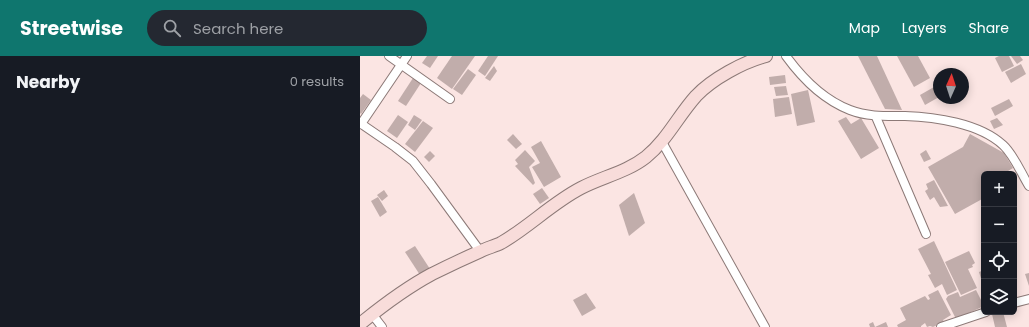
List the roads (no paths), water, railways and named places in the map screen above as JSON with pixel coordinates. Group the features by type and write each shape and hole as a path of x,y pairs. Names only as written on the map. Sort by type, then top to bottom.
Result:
{"street":[{"path":"388,56 402,64 450,99"},
{"path":"407,56 360,124 413,161 480,251"},
{"path":"360,324 395,297 432,274 480,251 500,244 531,223 562,199 580,188 628,168 645,158 662,142 696,96 712,82 736,68 766,56"},
{"path":"786,56 809,82 830,99 851,110 876,117 906,116 947,120 971,127 988,135 1003,145 1013,158 1029,186"},
{"path":"876,117 926,234"},
{"path":"662,142 765,327"},
{"path":"1017,302 1029,299"},
{"path":"372,314 382,327"},
{"path":"941,327 981,314"}]}
